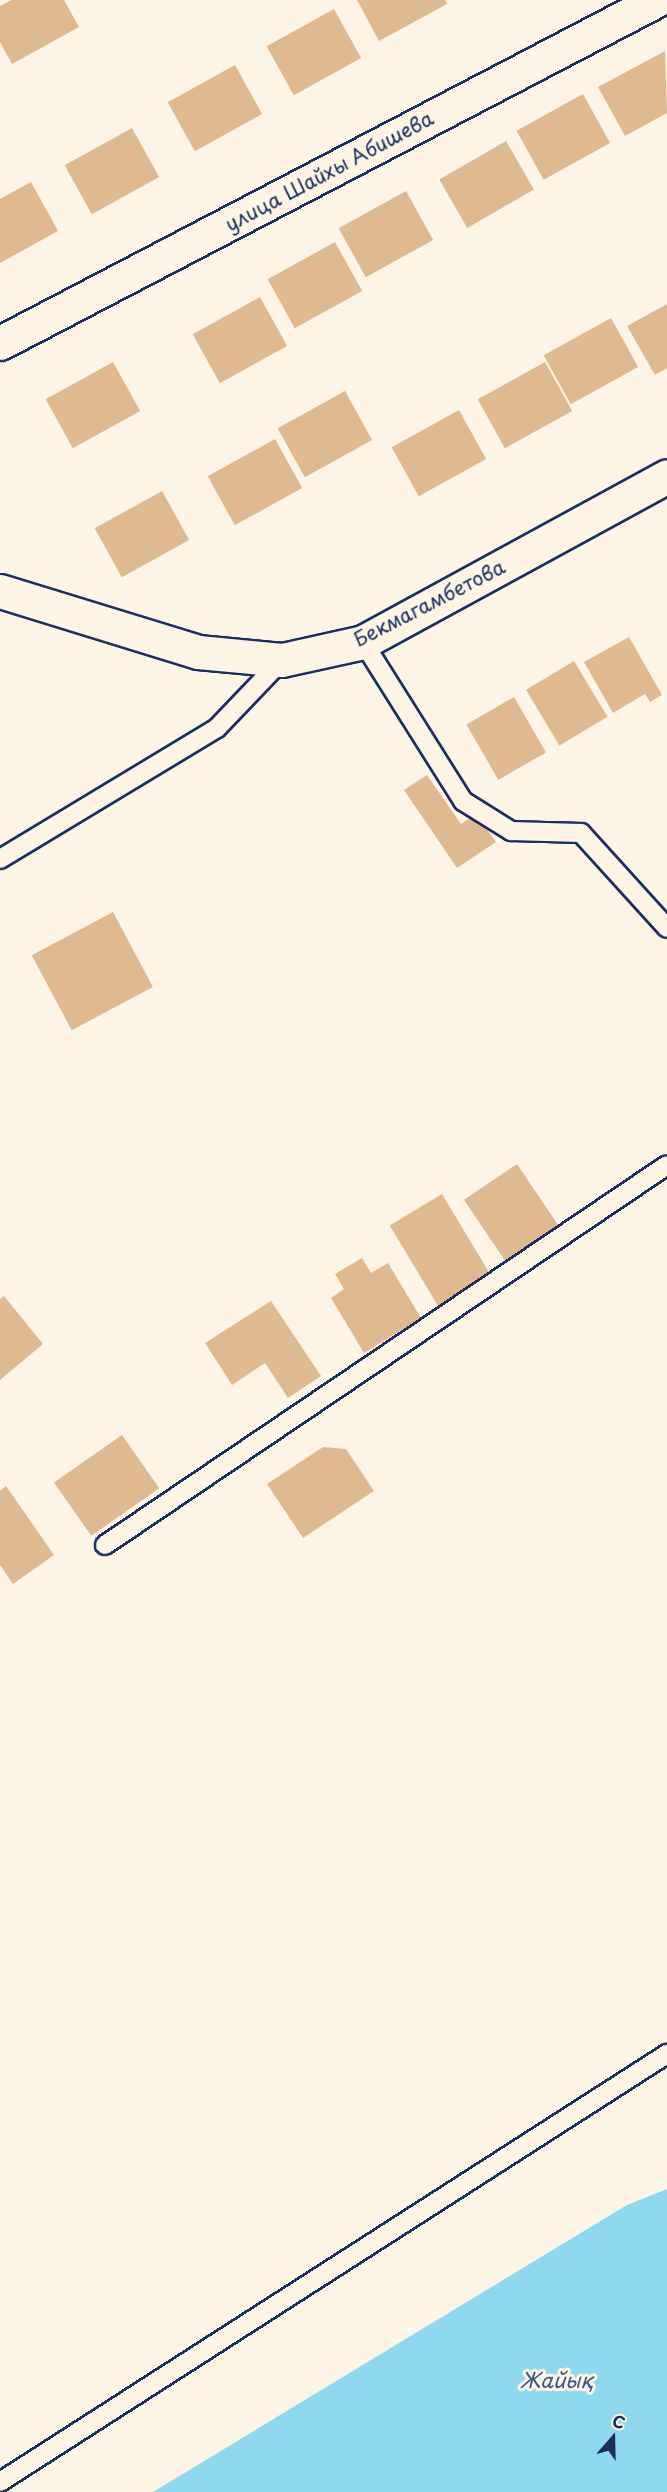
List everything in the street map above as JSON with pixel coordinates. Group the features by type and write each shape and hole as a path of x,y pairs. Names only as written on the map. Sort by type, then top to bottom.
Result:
{"street":[{"name":"улица Шайхы Абишева","path":"0,343 657,0"},
{"name":"Бекмагамбетова","path":"0,591 198,652 282,660 363,642 667,476"}],"lane":[{"path":"363,642 463,801 512,831 581,833 667,928"},
{"path":"0,859 217,728 282,660"},
{"path":"105,1545 667,1165"},
{"path":"0,2482 667,2054"}],"water":[{"name":"Жайық","path":"667,2189 667,2492 153,2492 627,2205"}],"building":[{"path":"11,0 64,0 79,27 12,64 0,42 0,6"},
{"path":"357,0 445,0 447,4 379,41"},
{"path":"334,9 361,58 294,95 267,46"},
{"path":"665,51 667,113 625,136 598,87"},
{"path":"235,65 262,114 195,151 168,102"},
{"path":"583,94 610,143 544,180 517,131"},
{"path":"132,128 159,177 92,214 65,165"},
{"path":"506,141 534,189 467,228 439,180"},
{"path":"31,182 58,231 0,263 0,199"},
{"path":"406,191 433,240 366,277 339,228"},
{"path":"335,242 362,291 295,328 268,279"},
{"path":"260,297 287,346 220,383 193,334"},
{"path":"667,304 667,368 655,375 627,326"},
{"path":"611,318 638,367 571,404 544,355"},
{"path":"113,362 140,411 73,448 46,399"},
{"path":"545,362 572,411 505,448 478,399"},
{"path":"345,391 372,440 305,477 278,428"},
{"path":"459,410 486,459 419,496 392,447"},
{"path":"275,439 302,488 235,525 208,476"},
{"path":"162,491 189,540 122,577 95,528"},
{"path":"629,637 662,695 650,702 645,694 613,713 584,662"},
{"path":"574,661 607,717 559,746 526,690"},
{"path":"514,697 546,752 498,780 466,724"},
{"path":"427,775 461,824 476,814 496,842 457,868 404,790"},
{"path":"113,912 153,987 72,1030 32,955"},
{"path":"517,1164 562,1231 509,1267 464,1200"},
{"path":"442,1194 492,1278 440,1309 390,1225"},
{"path":"362,1258 371,1273 388,1263 421,1318 364,1353 331,1298 344,1289 335,1274"},
{"path":"4,1296 43,1344 0,1380 0,1299"},
{"path":"271,1301 321,1376 288,1398 265,1363 232,1385 205,1343"},
{"path":"122,1435 159,1488 91,1536 54,1483"},
{"path":"323,1447 346,1449 374,1491 303,1538 267,1484"},
{"path":"6,1486 54,1555 13,1584 0,1565 0,1491"}]}
